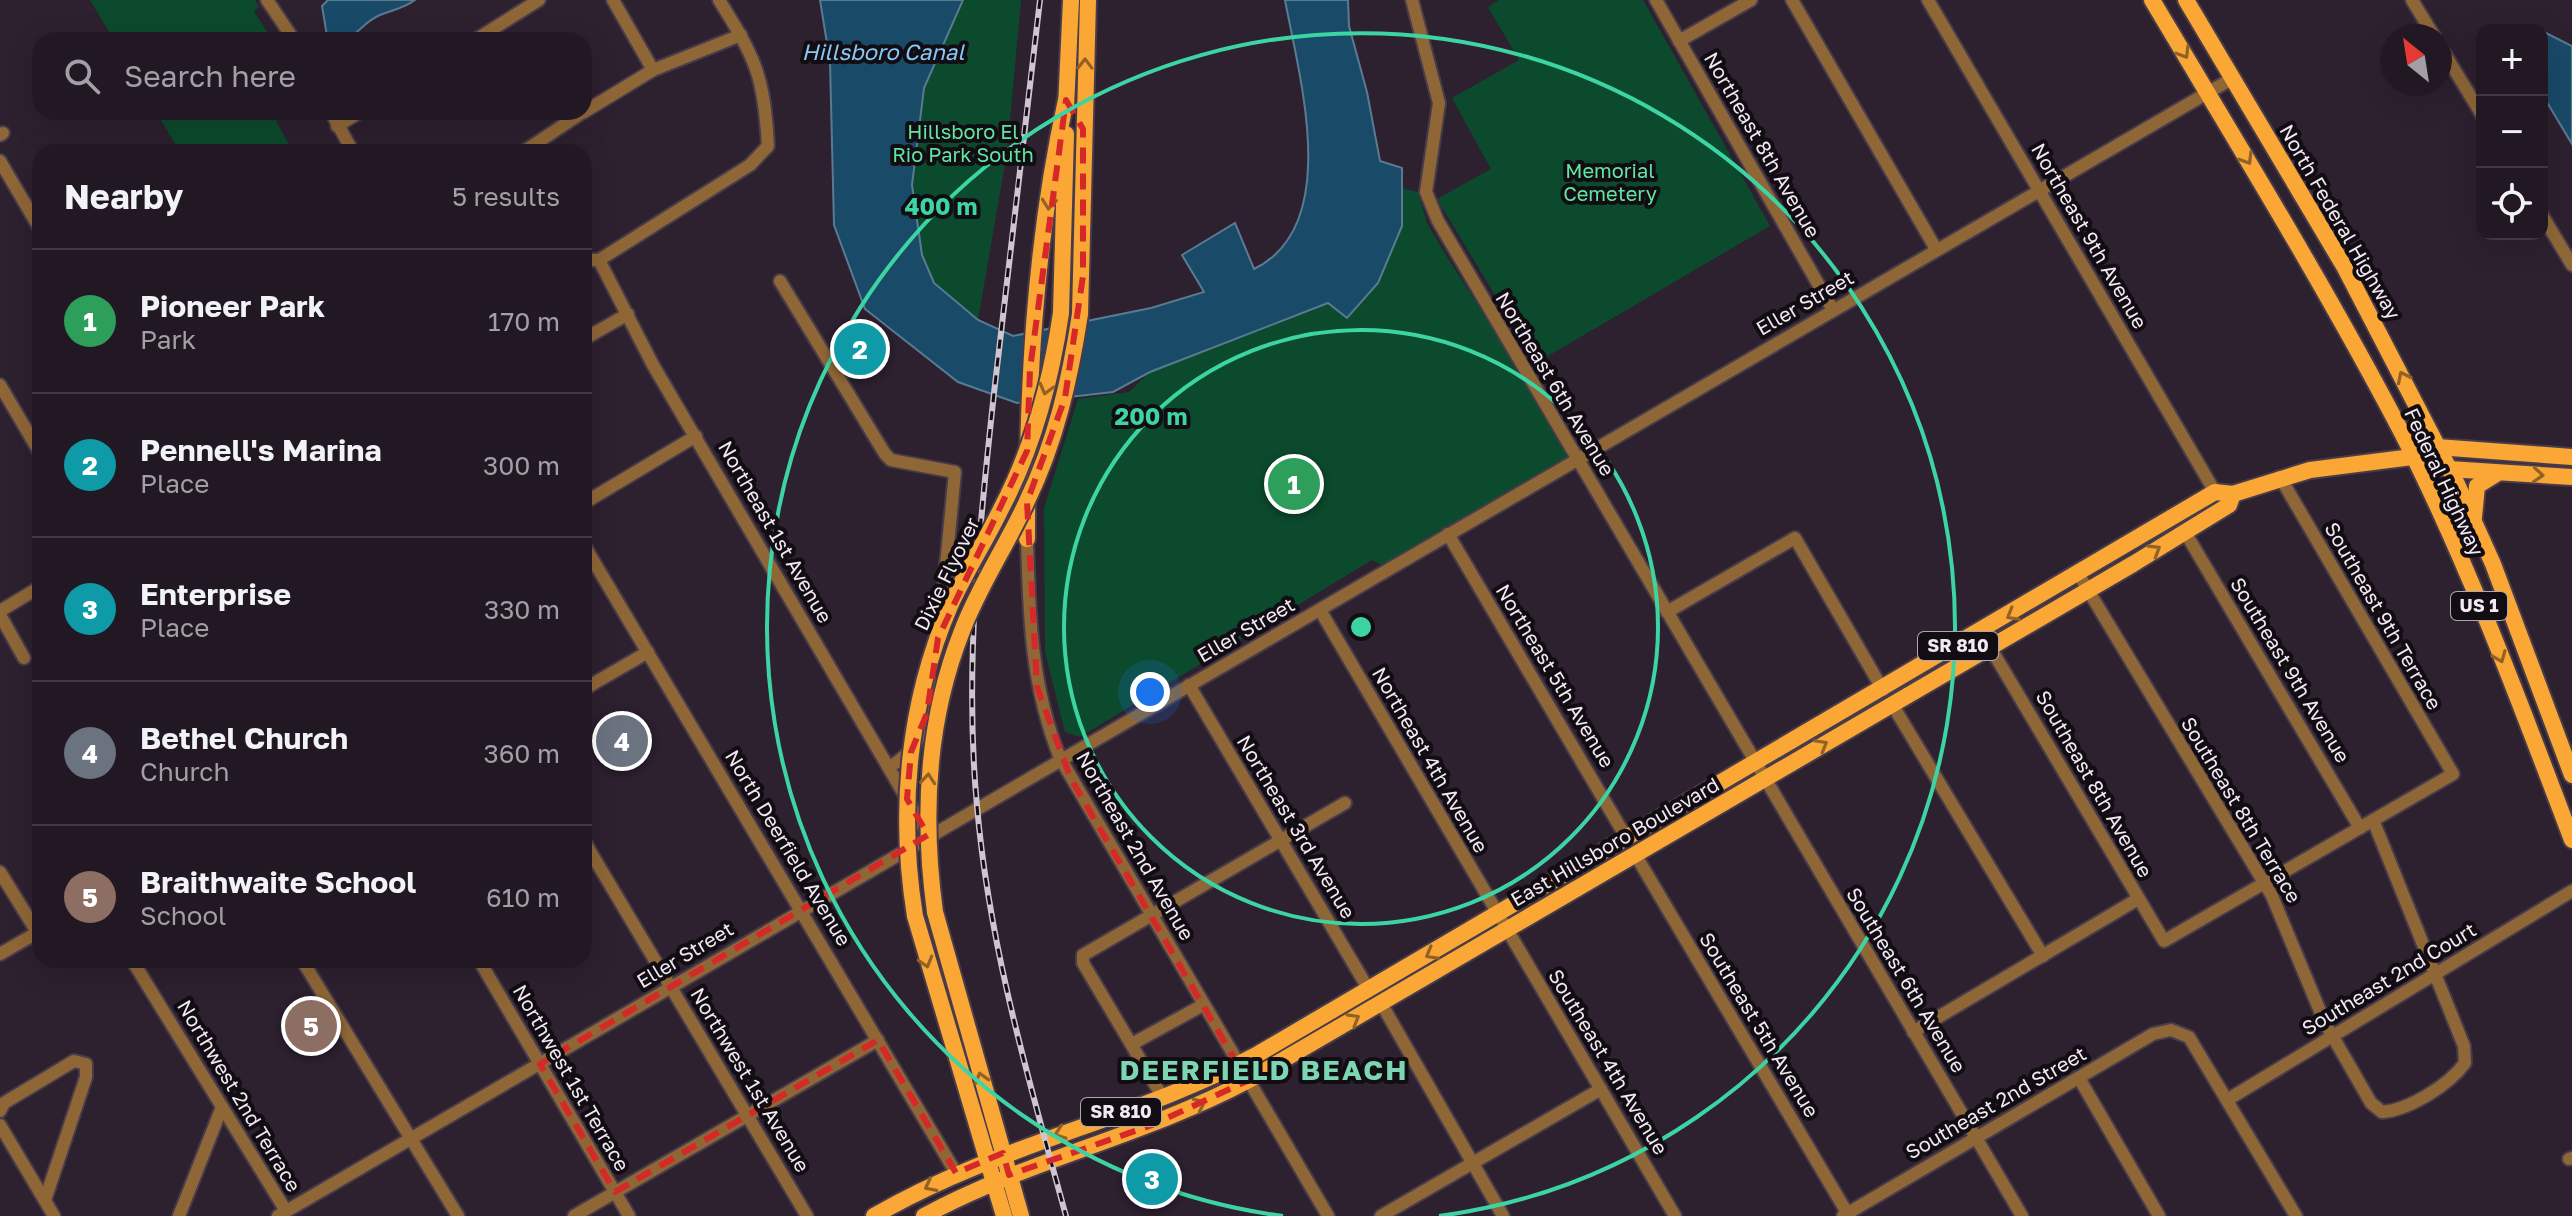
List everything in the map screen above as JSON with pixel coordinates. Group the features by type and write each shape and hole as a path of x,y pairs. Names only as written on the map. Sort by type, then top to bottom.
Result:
{"main road":[{"path":"1027,539 1027,414 1054,155 1066,100 1071,0"},
{"name":"Dixie Flyover","path":"995,1156 935,912 928,865 927,792 939,702 961,632 1027,501 1055,433 1073,364 1080,314 1088,0"},
{"name":"US 1","path":"2152,0 2207,92"},
{"name":"North Federal Highway","path":"2186,0 2345,268 2449,469"},
{"name":"Federal Highway","path":"2207,92 2319,280 2412,457 2482,614 2572,840"},
{"path":"1066,100 1083,129"},
{"name":"Dixie Flyover","path":"995,1156 915,916 909,870 907,798 922,690 950,606 1001,509 1030,444 1050,376 1061,313 1066,100"},
{"name":"East Hillsboro Boulevard","path":"1888,697 1925,685 1990,647 2215,492 2233,494 2280,477 2352,463 2412,457 2437,447 2572,457"},
{"name":"East Hillsboro Boulevard","path":"2412,457 2449,469 2572,477"},
{"name":"Federal Highway","path":"2449,469 2474,519 2572,775"},
{"path":"2474,519 2477,486 2499,472"},
{"name":"East Hillsboro Boulevard","path":"995,1156 1163,1098 1238,1065 1369,990 1502,922 1888,697 1935,660 2185,532 2229,505 2233,494"},
{"path":"1925,685 1934,670 1935,660"},
{"name":"East Hillsboro Boulevard","path":"1002,1178 1152,1125 1247,1081 1381,1003 1502,922"},
{"path":"995,1156 1021,1216"},
{"name":"SR 810","path":"874,1216 995,1156"},
{"path":"1002,1178 1004,1216"},
{"name":"SR 810","path":"924,1216 1002,1178"}],"street":[{"path":"267,0 289,32"},
{"path":"488,32 539,0"},
{"path":"613,0 653,70"},
{"path":"592,260 599,260 765,153 768,146 765,92 758,67 719,0"},
{"name":"Northeast 6th Avenue","path":"1412,0 1439,103 1426,192 1480,297 1760,772"},
{"name":"Northeast 8th Avenue","path":"1656,0 1833,310"},
{"path":"1679,41 1751,0"},
{"path":"1792,0 1936,249"},
{"name":"Northeast 9th Avenue","path":"1928,0 2215,492"},
{"path":"2412,0 2427,24"},
{"path":"592,107 653,70 741,35"},
{"path":"2452,66 2476,105"},
{"name":"Eller Street","path":"282,1214 1060,758 2233,78"},
{"path":"334,120 348,144"},
{"path":"337,126 347,120"},
{"path":"535,144 572,120"},
{"path":"0,161 32,215"},
{"path":"2548,225 2572,265"},
{"name":"Northeast 1st Avenue","path":"599,260 696,436 928,835"},
{"path":"780,281 885,454 891,460 950,469 956,478 927,713 918,744 907,757 889,767"},
{"path":"592,334 628,314"},
{"path":"0,385 32,439"},
{"path":"592,498 696,436"},
{"name":"Southeast 9th Terrace","path":"2280,477 2453,774 2373,820"},
{"name":"Southeast 9th Avenue","path":"2185,532 2360,828"},
{"name":"Northeast 5th Avenue","path":"1448,534 1631,847"},
{"path":"1667,612 1795,538 2043,956"},
{"name":"Northeast 2nd Avenue","path":"1027,539 1034,668 1043,712 1060,758 1328,1216"},
{"name":"North Deerfield Avenue","path":"592,558 956,1173"},
{"name":"Southeast 8th Terrace","path":"2083,583 2262,886 2272,896 2333,1038 2371,1103 2382,1112 2396,1111 2456,1076 2465,1063 2464,1046 2434,975"},
{"path":"24,658 0,613 32,592"},
{"name":"Northeast 4th Avenue","path":"1320,610 1502,922"},
{"name":"Southeast 8th Avenue","path":"1990,647 2164,941 2262,886"},
{"path":"592,684 648,652"},
{"name":"Northeast 3rd Avenue","path":"1189,685 1369,990"},
{"name":"Southeast 6th Avenue","path":"1760,772 2022,1216"},
{"path":"1163,1098 1083,963 1083,955 1345,803"},
{"path":"2262,886 2373,820 2434,975"},
{"name":"Southeast 5th Avenue","path":"1631,847 1846,1215"},
{"name":"Northwest 1st Avenue","path":"592,854 807,1216"},
{"path":"0,872 32,923"},
{"name":"Southeast 2nd Court","path":"2227,1100 2572,891"},
{"path":"1913,1032 2138,899"},
{"name":"Southeast 4th Avenue","path":"1502,922 1675,1216"},
{"path":"0,954 32,935"},
{"name":"Northwest 2nd Terrace","path":"137,968 222,1107 282,1214"},
{"path":"307,968 458,1216"},
{"name":"Northwest 1st Terrace","path":"484,968 629,1216"},
{"path":"1381,1003 1503,1216"},
{"path":"1132,1044 1203,1005"},
{"name":"Southeast 2nd Street","path":"1846,1215 2153,1034 2171,1030 2189,1037 2227,1100"},
{"path":"574,1216 878,1040"},
{"path":"0,1111 4,1103 74,1061 86,1064 86,1077 45,1200"},
{"path":"2079,1078 2159,1216"},
{"path":"1381,1216 1601,1089"},
{"path":"2227,1100 2296,1216"},
{"path":"179,1216 222,1107"},
{"path":"0,1125 54,1216"}],"highlighted area":[{"path":"1066,100 1083,129 1083,276 1065,398 1027,502 1037,687 1071,779 1247,1081 1152,1125 1009,1175 1003,1153 956,1173 878,1040 615,1192 540,1064 928,835 907,799 911,752 927,713 938,638 1027,451 1030,369"}],"green space":[{"path":"90,0 255,0 259,7 254,11 267,32 109,32"},
{"name":"Hillsboro El Rio Park South","path":"963,0 1021,0 1007,152 978,320 934,283 922,255 912,185 924,88"},
{"name":"Memorial Cemetery","path":"1499,0 1643,0 1770,226 1536,363 1437,199 1491,169 1452,98 1519,60 1488,7"},
{"path":"161,120 278,120 289,144 175,144"},
{"path":"1400,188 1418,192 1427,223 1576,459 1389,569 1372,560 1080,737 1065,732 1045,652 1044,508 1078,399 1129,392 1150,372 1328,303 1347,318 1378,283 1401,226"}],"water":[{"path":"328,0 415,0 378,16 357,32 326,32 322,6"},
{"name":"Hillsboro Canal","path":"820,0 963,0 924,88 912,185 922,255 934,283 978,320 1013,336 1151,308 1204,292 1182,255 1235,223 1254,269 1281,248 1298,220 1307,185 1308,147 1299,68 1285,0 1348,0 1349,26 1367,92 1380,161 1402,168 1402,226 1378,283 1347,318 1328,303 1150,372 1113,392 1017,403 958,382 865,309 834,225 830,62"},
{"path":"2548,34 2572,46 2572,144 2548,104"}],"railway":[{"path":"1040,0 983,496 973,651 973,754 983,858 1001,962 1066,1216"}],"place":[{"name":"Pennell's Marina","path":"860,349"},
{"name":"Pioneer Park","path":"1294,484"},
{"name":"Bethel Church","path":"622,741"},
{"name":"Braithwaite School","path":"311,1026"},
{"name":"Enterprise","path":"1152,1179"}],"district":[{"name":"DEERFIELD BEACH","path":"1264,1070"}]}
